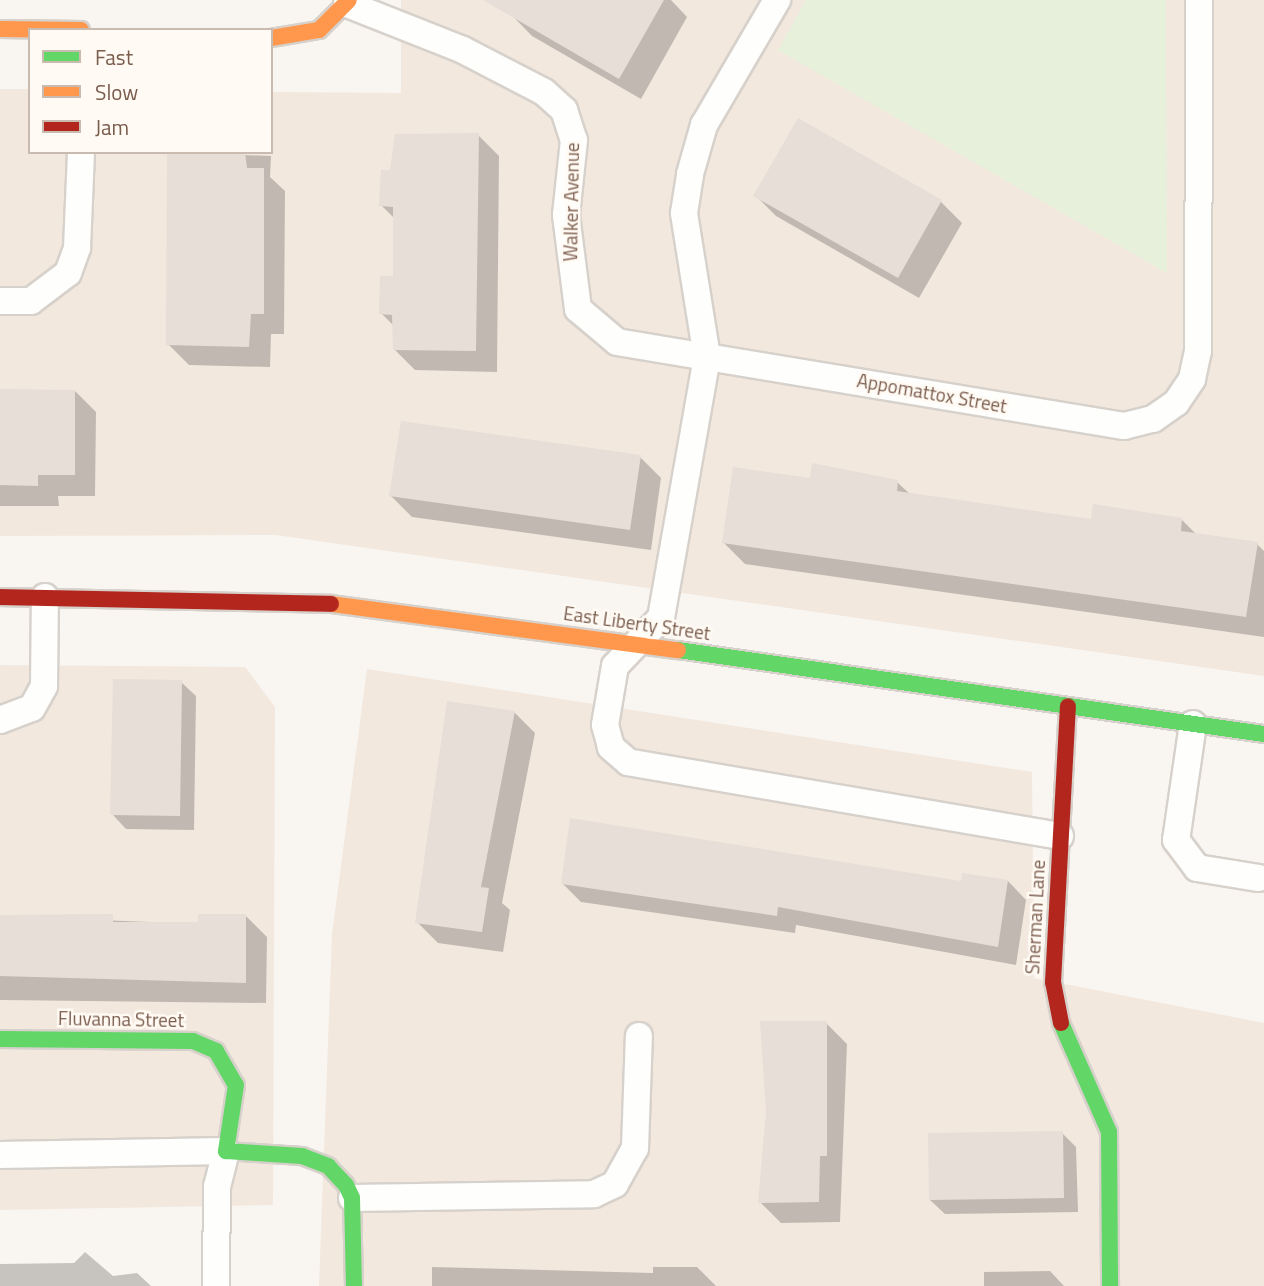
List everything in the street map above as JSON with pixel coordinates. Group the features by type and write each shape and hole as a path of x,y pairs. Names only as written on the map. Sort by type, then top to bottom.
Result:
{"street":[{"name":"Walker Avenue","path":"273,38 319,30 348,2"},
{"path":"0,29 28,29"},
{"name":"East Liberty Street","path":"0,597 243,597 378,607 1264,734"},
{"name":"Sherman Lane","path":"1068,706 1053,982 1062,1031 1109,1132 1110,1286"},
{"name":"Fluvanna Street","path":"0,1039 193,1041 216,1051 236,1085 226,1152"},
{"path":"226,1152 303,1156 328,1167 352,1198 354,1286"}],"lane":[{"path":"777,0 704,125 690,174 684,213 707,357 661,618 615,666 605,726 611,747 628,762 1060,835"},
{"name":"Appomattox Street","path":"707,357 1124,425 1153,419 1176,403 1192,379 1198,351 1199,0"},
{"name":"Walker Avenue","path":"348,2 463,50 544,92 564,110 574,140 566,215 578,309 617,342 707,357"},
{"path":"0,301 31,301 68,273 77,248 81,154"},
{"path":"0,720 32,708 44,686 45,597"},
{"path":"1193,724 1176,840 1197,868 1259,878"},
{"path":"352,1198 594,1194 615,1184 635,1148 639,1036"},
{"path":"0,1155 226,1152 217,1186 216,1286"}],"shaded area":[{"path":"401,0 1264,0 1264,676 276,535 0,536 0,89 28,89 28,154 273,154 273,92 401,93"},
{"path":"0,665 245,667 275,707 273,1205 0,1210"},
{"path":"367,669 1032,772 1034,978 1264,1023 1264,1286 319,1286 332,934"}],"green space":[{"path":"806,0 1166,0 1167,273 778,50"}],"building":[{"path":"483,0 664,0 619,79"},
{"path":"798,118 942,200 898,278 753,196"},
{"path":"479,133 476,351 393,350 392,315 379,314 380,276 393,276 393,207 379,206 381,170 390,170 395,134"},
{"path":"167,154 245,154 247,168 264,168 264,314 251,314 249,347 166,345"},
{"path":"0,389 75,390 75,475 38,475 38,486 0,485"},
{"path":"401,421 641,455 630,530 389,496"},
{"path":"812,463 898,480 897,491 1091,519 1093,504 1182,518 1181,531 1258,542 1246,617 722,543 733,467 810,478"},
{"path":"113,679 182,680 180,816 110,815"},
{"path":"447,701 515,711 481,887 489,888 482,932 415,923"},
{"path":"570,818 961,881 962,873 1008,880 998,947 778,907 777,916 561,884"},
{"path":"113,914 113,922 198,922 198,914 246,914 246,983 0,976 0,915"},
{"path":"760,1021 827,1021 827,1156 820,1156 819,1202 758,1203 766,1112"},
{"path":"1063,1131 1064,1198 929,1200 928,1133"}],"traffic: fast":[{"path":"678,650 1264,734"},
{"path":"1061,1023 1109,1132 1110,1286"},
{"path":"0,1039 193,1041 216,1051 236,1085 226,1151 302,1156 328,1166 346,1185 352,1198 354,1286"}],"traffic: slow":[{"path":"273,38 319,30 349,0"},
{"path":"0,29 28,29"},
{"path":"331,604 678,650"}],"traffic: jam":[{"path":"0,597 331,604"},
{"path":"1061,1023 1053,982 1068,706"}]}
